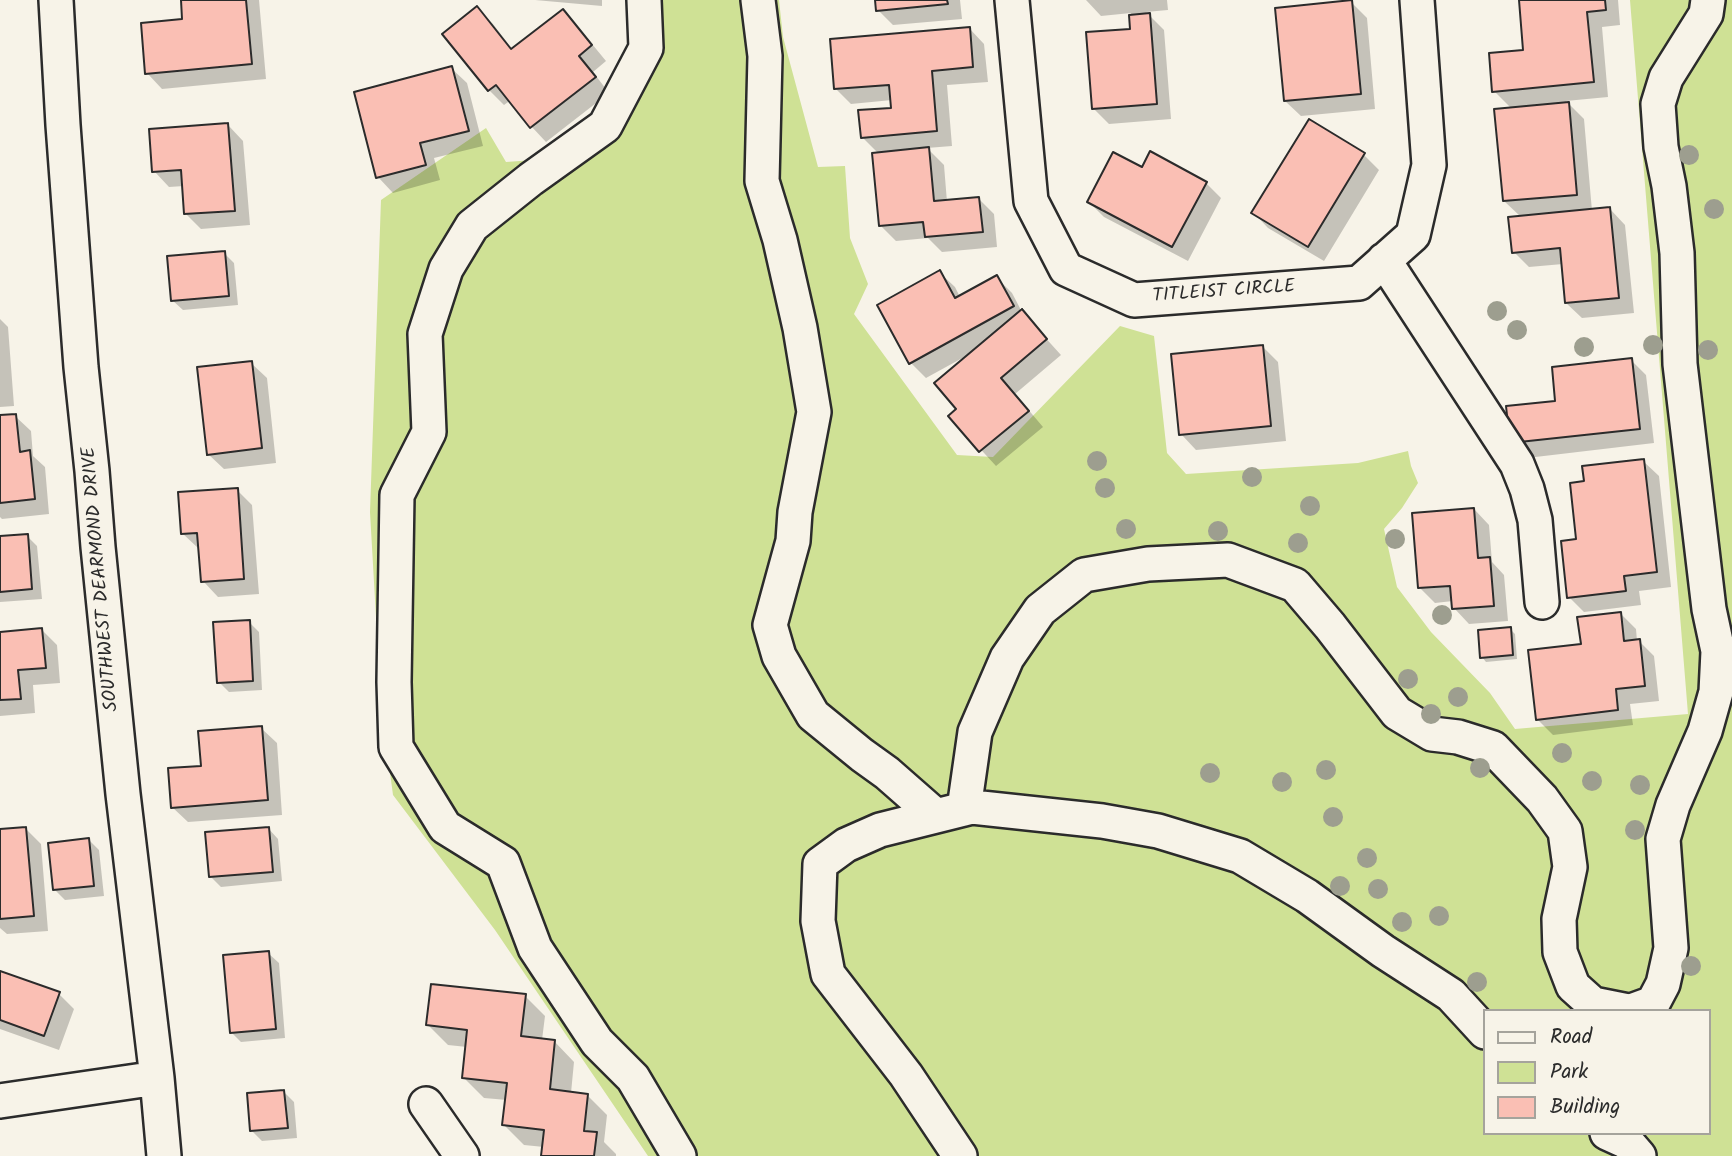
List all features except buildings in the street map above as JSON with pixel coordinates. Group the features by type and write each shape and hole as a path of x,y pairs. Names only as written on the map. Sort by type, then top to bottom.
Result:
{"street":[{"name":"SOUTHWEST DEARMOND DRIVE","path":"56,0 80,367 123,794 164,1156"},
{"path":"644,0 646,48 605,126 531,179 472,226 446,269 425,334 429,432 397,495 394,682 396,747 445,827 503,863 535,948 597,1042 633,1078 679,1156"},
{"path":"758,0 765,56 762,181 780,240 800,328 814,412 795,512 793,541 770,625 779,656 813,715 887,773 950,813"},
{"name":"TITLEIST CIRCLE","path":"1012,0 1031,201 1066,269 1134,300 1359,283 1413,235 1429,165 1417,0"},
{"path":"1636,1009 1653,1003 1663,984 1671,948 1663,839 1673,805 1705,732 1716,692 1717,651 1709,609 1680,364 1677,253 1661,147 1658,104 1666,78 1706,13 1708,0"},
{"path":"1384,260 1517,464 1535,520 1542,602"},
{"path":"950,813 967,780 975,732 1007,658 1040,610 1084,575 1148,564 1228,559 1295,585 1397,713 1432,734 1458,737 1493,748 1542,799 1564,831 1570,867 1559,919 1560,952 1573,986 1593,1004 1619,1009"},
{"path":"960,1156 906,1076 828,974 818,921 820,864 846,845 880,830 972,807 1102,821 1158,831 1240,856 1307,896 1383,951 1451,995 1484,1031"},
{"path":"0,1101 157,1078"},
{"path":"426,1104 461,1156"},
{"path":"1611,1135 1627,1142 1639,1156"}],"green space":[{"path":"631,0 779,0 783,37 818,167 845,166 850,238 868,284 854,314 957,455 993,457 1120,326 1154,336 1167,453 1186,474 1358,463 1408,451 1418,483 1384,529 1397,587 1431,632 1490,693 1515,729 1688,714 1630,0 1732,0 1732,1156 648,1156 495,930 393,795 381,705 370,512 381,200 486,128 506,162 561,158 604,109 634,43"}]}
